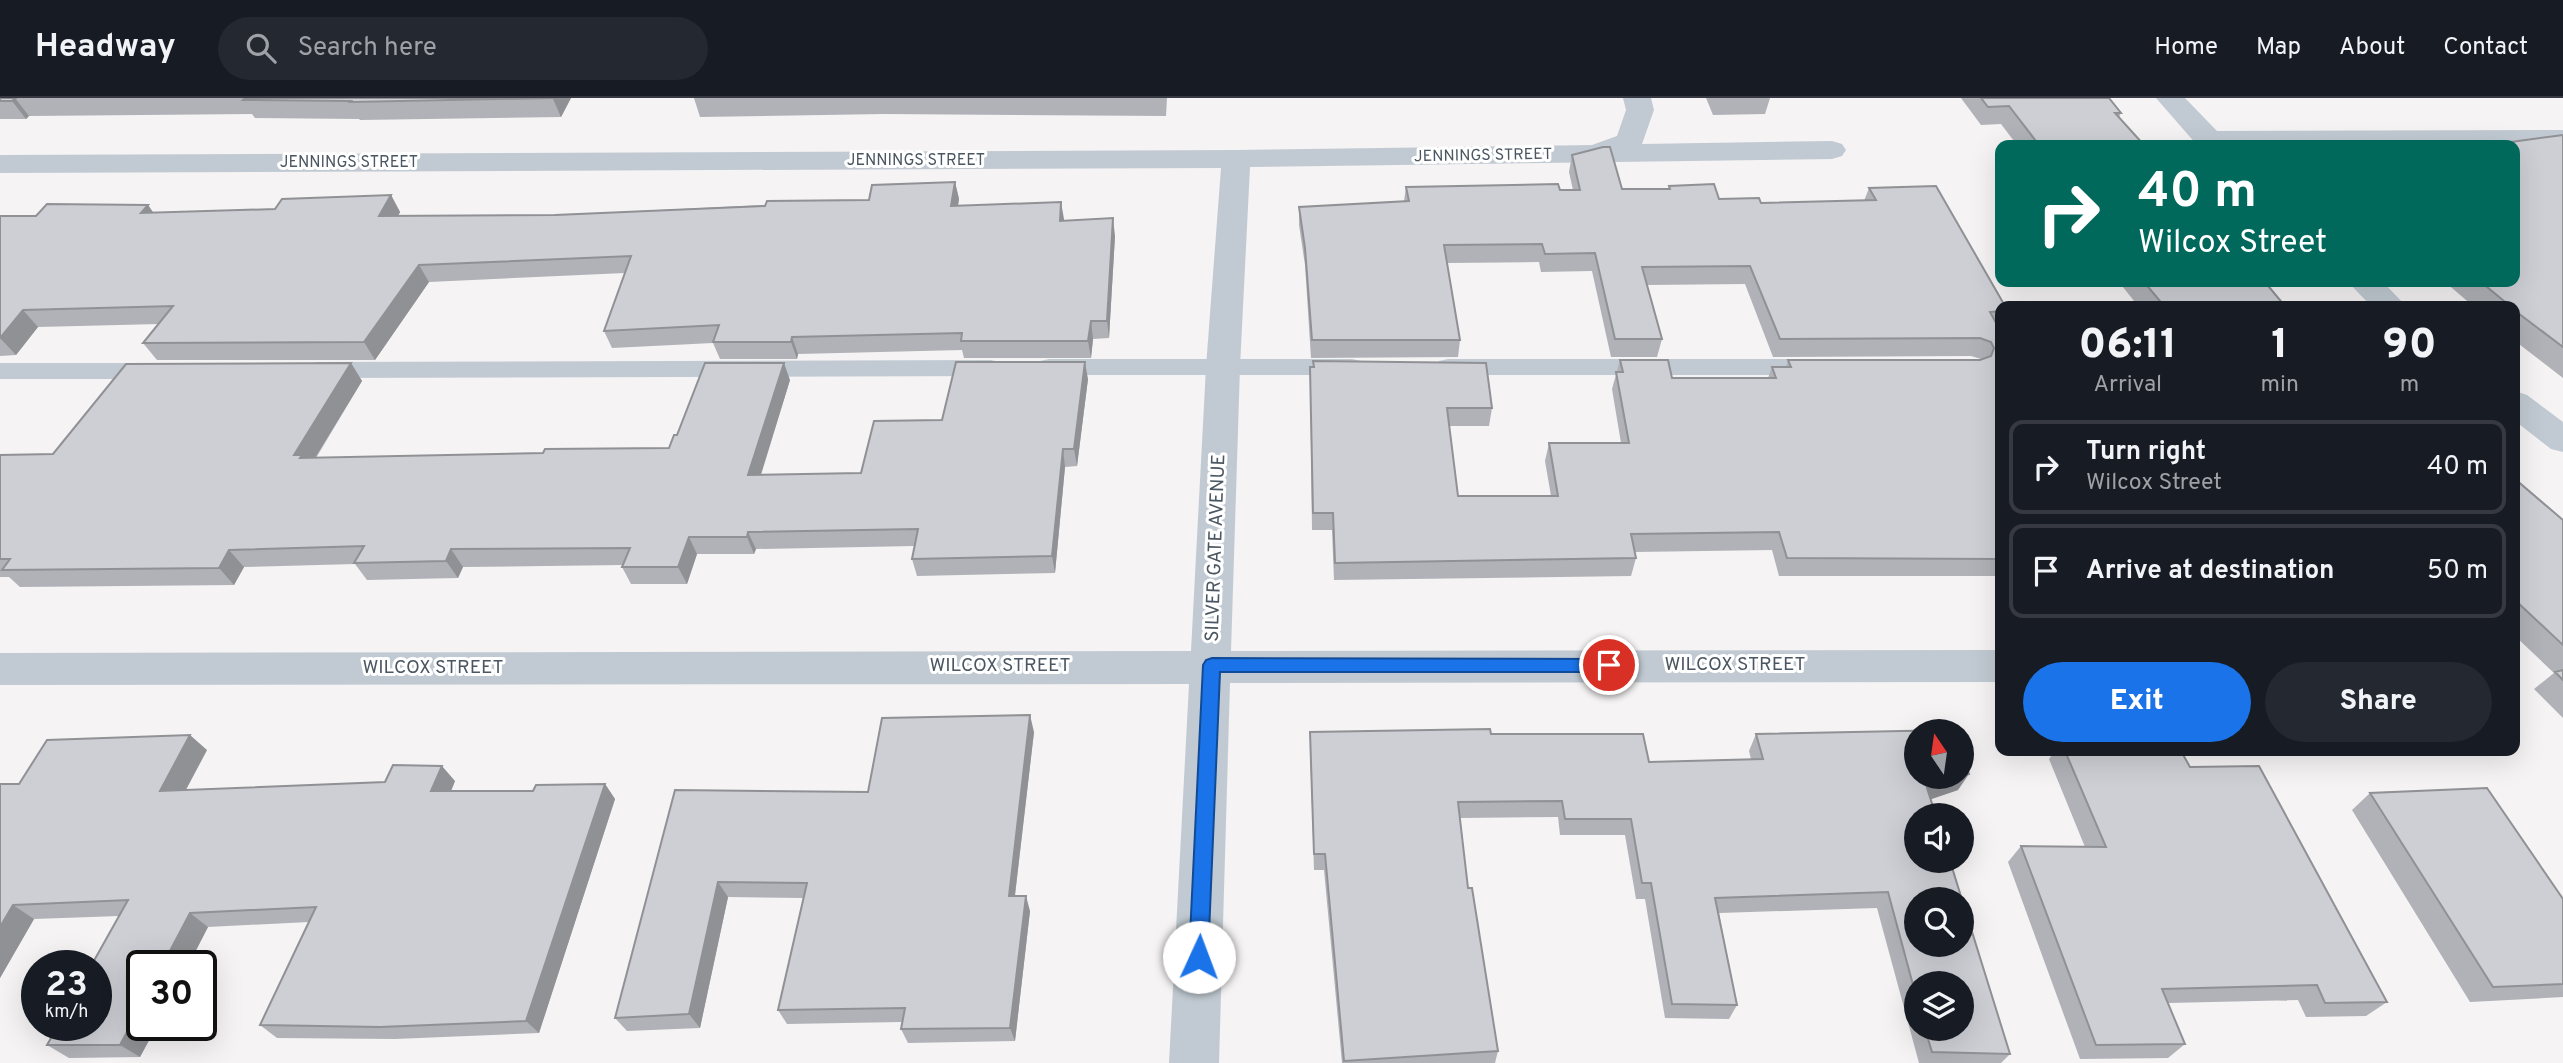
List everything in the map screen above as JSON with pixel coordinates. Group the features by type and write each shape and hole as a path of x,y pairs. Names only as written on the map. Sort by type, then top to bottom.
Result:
{"street":[{"path":"1592,155 1630,141 1640,110 1637,98"},
{"path":"2170,98 2209,140"},
{"path":"2446,140 2563,139"},
{"name":"JENNINGS STREET","path":"0,164 1236,159 1832,150"},
{"name":"SILVER GATE AVENUE","path":"1194,1063 1223,367 1236,159"},
{"path":"2369,287 2385,301"},
{"path":"2520,407 2563,440"},
{"name":"WILCOX STREET","path":"0,669 1212,665 1995,666"}],"lane":[{"path":"292,370 1376,367"},
{"path":"1431,367 1833,367"},
{"path":"0,371 181,370"}],"building":[{"path":"0,98 15,98 12,101 0,101"},
{"path":"553,98 350,102 243,100"},
{"path":"1981,98 2109,98 2121,113 2115,113 2139,140 2035,140 2009,106 1988,107"},
{"path":"2563,135 2563,347 2520,315 2520,301 2504,301 2487,287 2520,287 2520,141"},
{"path":"1610,147 1622,189 1670,189 1669,186 1714,184 1719,199 1759,198 1761,203 1876,200 1869,188 1936,186 2002,301 1995,301 1995,312 1990,312 1995,321 1995,559 1787,558 1779,532 1631,534 1636,558 1335,563 1333,513 1313,513 1310,367 1314,367 1313,361 1486,363 1492,408 1447,408 1458,496 1558,496 1549,443 1629,443 1616,372 1623,372 1620,360 1668,360 1672,378 1776,378 1772,367 1791,367 1788,360 1980,360 1991,356 1994,348 1991,342 1980,338 1780,339 1750,266 1642,267 1662,339 1615,339 1595,253 1545,254 1542,244 1444,245 1460,340 1312,340 1299,207 1409,201 1406,187 1558,184 1560,190 1580,190 1572,155"},
{"path":"955,182 951,206 1061,202 1060,221 1113,218 1107,321 1091,321 1088,341 961,341 962,333 792,337 791,342 713,342 719,325 604,331 631,256 419,265 364,342 143,343 173,306 23,310 0,338 0,216 36,216 47,204 148,205 141,213 275,209 282,199 391,195 379,216 555,215 765,206 767,201 869,200 872,185"},
{"path":"2148,287 2269,287 2281,301 2160,301"},
{"path":"956,362 1085,362 1074,449 1063,449 1052,556 912,559 918,529 748,532 747,537 689,537 678,567 622,567 630,548 451,549 446,561 354,563 364,546 229,550 219,568 2,570 10,559 0,559 0,455 53,454 126,364 351,363 294,455 302,455 300,458 543,453 545,449 669,448 674,435 677,435 705,363 784,363 748,475 861,473 874,421 942,420"},
{"path":"2520,483 2563,520 2563,645 2520,605"},
{"path":"2563,670 2563,680 2555,672"},
{"path":"1030,715 1009,896 1026,896 1010,1028 901,1029 905,1008 778,1010 807,883 718,882 689,1014 615,1018 675,790 868,792 882,718"},
{"path":"1490,729 1491,734 1643,734 1649,762 1763,759 1756,734 1904,731 1904,789 1927,789 1932,803 1904,803 1904,873 1954,873 1958,887 1904,887 1904,951 1888,892 1715,898 1737,1005 1672,1004 1651,883 1642,883 1631,819 1565,819 1562,801 1458,802 1468,888 1472,888 1498,1051 1344,1061 1325,854 1314,854 1310,732"},
{"path":"190,735 160,791 385,782 393,765 442,766 431,791 533,791 536,785 605,784 526,1021 380,1027 260,1025 316,907 190,913 170,950 126,950 126,1034 120,1045 47,1045 49,1041 112,1041 112,950 100,950 128,900 13,905 0,927 0,784 19,784 47,740"},
{"path":"2067,756 2184,756 2190,767 2259,766 2387,1002 2325,1003 2317,985 2162,989 2185,1044 2096,1045 2021,846 2106,847"},
{"path":"2487,788 2563,899 2563,984 2493,987 2370,793"},
{"path":"1974,938 2010,1054 1932,1052 1929,1041 1974,1041 1974,971 1909,971 1906,957 1974,957"}],"route":[{"path":"1199,957 1212,665 1609,665"}]}
